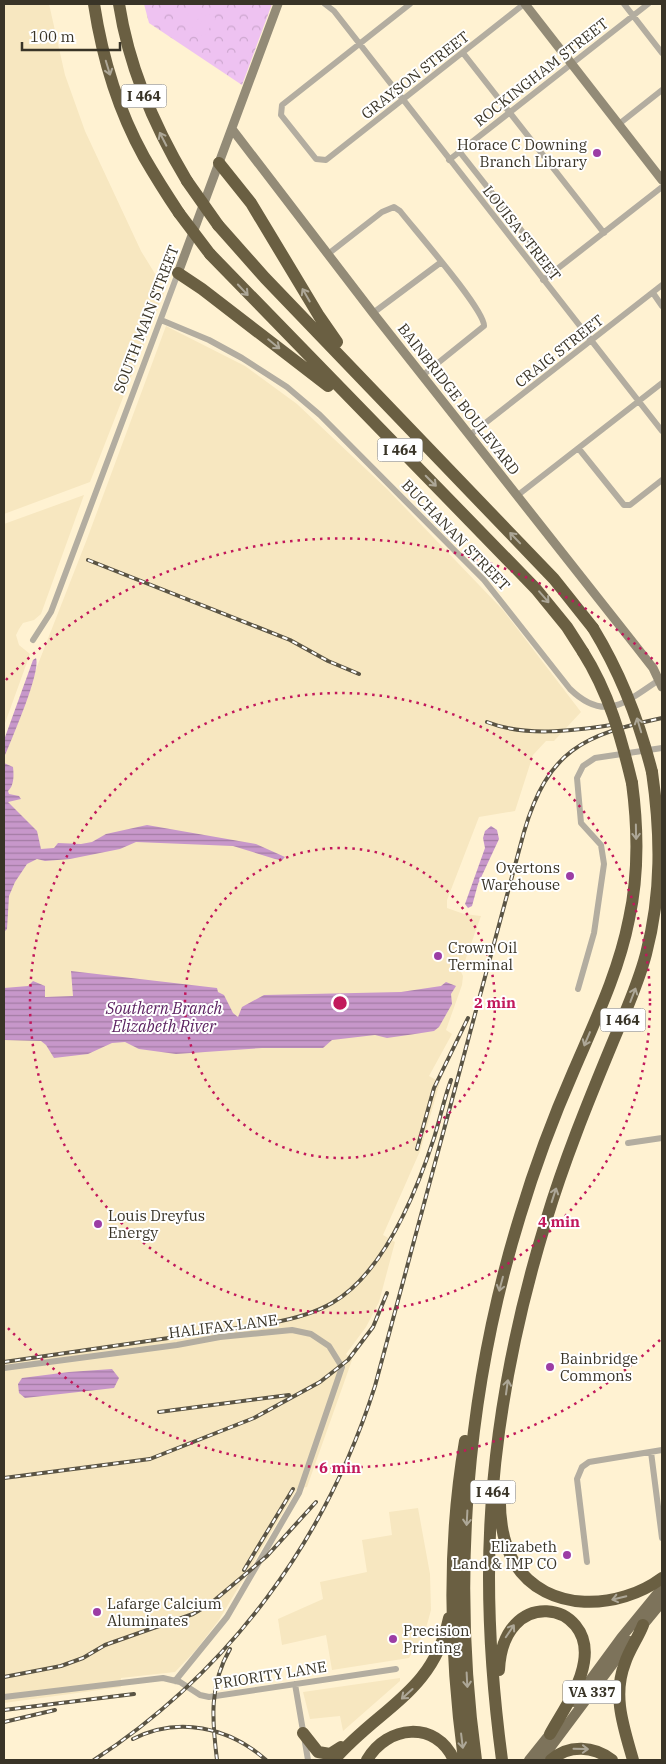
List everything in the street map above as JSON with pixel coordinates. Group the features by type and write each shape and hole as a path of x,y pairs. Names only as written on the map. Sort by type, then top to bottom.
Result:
{"highway":[{"name":"I 464","path":"94,4 105,58 120,104 144,157 178,213 210,254 536,589 567,627 601,683 613,712 632,783 636,826 636,858 629,920 616,968 554,1116 529,1185 499,1290 487,1348 473,1438 465,1560 466,1654 476,1760"},
{"name":"I 464","path":"119,4 131,58 150,111 187,181 218,225 554,579 593,628 626,689 635,711 652,772 660,838 660,862 655,908 646,954 626,1013 572,1144 544,1229 516,1339 500,1436 491,1510 488,1575 490,1637 502,1760"},
{"path":"219,163 251,202 328,331 375,392"},
{"path":"178,274 202,289 317,377 369,426 403,453"},
{"path":"334,1760 418,1684 441,1646 449,1616 460,1471 474,1397 487,1348"},
{"path":"500,1436 500,1495 505,1540 514,1563 527,1579 545,1591 557,1596 591,1602 630,1595 662,1578"},
{"path":"454,1553 455,1654 464,1760"},
{"path":"498,1730 500,1657 504,1641 512,1627 520,1619 533,1613 550,1611 565,1617 576,1626 582,1638 585,1655 574,1692 550,1734"},
{"path":"633,1760 621,1715 619,1691 625,1662 643,1625"},
{"path":"303,1733 314,1749 324,1754 330,1754 338,1750 372,1720 386,1712"},
{"path":"367,1760 383,1741 393,1734 412,1731 428,1734 439,1741 454,1760"},
{"path":"551,1760 569,1750 586,1749 598,1752 612,1760"}],"main road":[{"name":"VA 337","path":"534,1758 621,1638 662,1588"},
{"name":"VA 337","path":"534,1758 662,1602"},
{"path":"643,1625 662,1610"}],"street":[{"name":"SOUTH MAIN STREET","path":"33,640 51,612 278,4"},
{"name":"LOUISA STREET","path":"325,4 334,11 662,431"},
{"path":"360,44 410,4"},
{"path":"525,4 662,180"},
{"name":"GRAYSON STREET","path":"360,44 291,97 280,108 281,115 319,161 326,160 525,4"},
{"path":"624,4 662,53"},
{"name":"ROCKINGHAM STREET","path":"449,160 648,4"},
{"path":"463,53 604,233"},
{"path":"618,124 662,90"},
{"name":"BAINBRIDGE BOULEVARD","path":"232,129 373,313 653,668 661,681"},
{"name":"LOUISA STREET","path":"459,152 554,272"},
{"path":"543,280 662,187"},
{"path":"328,254 389,208 398,209 475,306 484,322 482,330 423,375"},
{"path":"497,222 508,214"},
{"path":"373,313 440,263"},
{"name":"CRAIG STREET","path":"470,435 662,285"},
{"path":"653,293 662,306"},
{"name":"BUCHANAN STREET","path":"161,320 209,340 242,358 287,386 320,414 484,580 570,688 590,704 603,708 625,702 661,681"},
{"path":"518,496 662,383"},
{"path":"579,449 622,503 627,506 662,480"},
{"path":"578,989 594,933 604,864 601,845 581,823 577,778 584,766 595,758 662,748"},
{"path":"628,1143 662,1138"},
{"name":"HALIFAX LANE","path":"4,1368 220,1337 292,1330 311,1334 329,1346 340,1360 342,1366 299,1493 227,1617 174,1680"},
{"path":"587,1562 577,1478 581,1469 593,1461 662,1450"},
{"path":"651,1452 662,1538"},
{"name":"PRIORITY LANE","path":"4,1697 164,1678 174,1680 200,1695 209,1697 396,1669"},
{"path":"295,1684 307,1757 313,1760"}],"shaded area":[{"path":"4,4 49,4 65,75 85,131 141,251 165,290 90,482 4,514"},
{"path":"166,326 245,366 297,404 387,489 503,610 581,712 554,741 546,741 533,755 515,811 479,817 447,900 447,908 464,914 481,916 461,972 463,976 462,985 446,1030 452,1034 429,1076 440,1082 420,1151 383,1235 395,1242 379,1302 366,1327 346,1354 352,1360 307,1487 297,1489 219,1620 196,1650 175,1672 121,1678 121,1687 4,1703 4,751 87,539"},
{"path":"84,495 41,614 34,620 23,623 16,635 19,645 30,654 4,726 4,524"},
{"path":"418,1508 430,1574 431,1610 425,1632 409,1658 332,1670 326,1635 282,1645 278,1619 323,1599 320,1582 367,1572 362,1540 392,1535 389,1512"},
{"path":"400,1678 400,1681 343,1731 340,1716 310,1719 303,1692"}],"green space":[{"path":"144,4 272,4 242,85 149,23"},
{"path":"194,5 203,11 191,30 182,24"},
{"path":"207,13 216,18 204,37 195,32"}],"water":[{"path":"36,658 30,691 4,758 4,740 33,660"},
{"path":"4,763 13,767 13,780 8,791 9,794 19,796 21,799 8,802 37,831 41,849 54,848 58,843 81,844 92,842 106,834 147,825 256,844 285,857 282,860 275,859 233,846 136,842 120,849 70,859 45,861 37,859 27,864 15,882 9,896 7,929 4,932"},
{"path":"491,826 497,830 499,839 478,884 472,906 468,908 465,904 485,848 483,838 485,831"},
{"name":"Southern Branch Elizabeth River","path":"71,971 217,988 218,992 224,995 233,1013 238,1017 242,1007 264,995 401,992 441,986 446,982 456,986 451,994 452,1004 439,1027 434,1031 387,1038 375,1035 332,1040 323,1048 262,1048 176,1054 139,1049 125,1042 112,1043 88,1054 54,1058 46,1045 41,1041 4,1040 4,988 28,986 33,981 45,986 45,997 73,996"},
{"path":"112,1369 119,1378 114,1388 25,1398 19,1393 18,1384 22,1378"}],"railway":[{"path":"88,560 290,640 328,661 359,674"},
{"path":"94,1760 143,1725 188,1686 230,1643 267,1597 300,1549 330,1497 354,1443 375,1386 524,832 534,804 557,764 572,751 610,731 662,718"},
{"path":"487,722 517,730 533,731 565,731 611,725"},
{"path":"417,1149 434,1088 468,1018"},
{"path":"4,1362 271,1323 303,1316 332,1303 351,1290 367,1272 396,1230 427,1160 451,1080"},
{"path":"4,1478 150,1459 254,1418 320,1382 348,1360 373,1327 387,1293"},
{"path":"159,1412 289,1395"},
{"path":"244,1570 293,1489"},
{"path":"4,1677 61,1666 83,1658 105,1645 193,1614 210,1604 267,1556 316,1502"},
{"path":"217,1760 213,1717 215,1689 223,1662 230,1649"},
{"path":"4,1710 134,1694"},
{"path":"4,1722 55,1710"},
{"path":"133,1739 150,1732 168,1728 202,1728 236,1740 266,1760"}],"place":[{"name":"Horace C Downing Branch Library","path":"597,153"},
{"name":"Overtons Warehouse","path":"570,876"},
{"name":"Crown Oil Terminal","path":"438,956"},
{"name":"Louis Dreyfus Energy","path":"98,1224"},
{"name":"Bainbridge Commons","path":"550,1367"},
{"name":"Elizabeth Land & IMP CO","path":"567,1555"},
{"name":"Lafarge Calcium Aluminates","path":"97,1612"},
{"name":"Precision Printing","path":"393,1639"}]}
